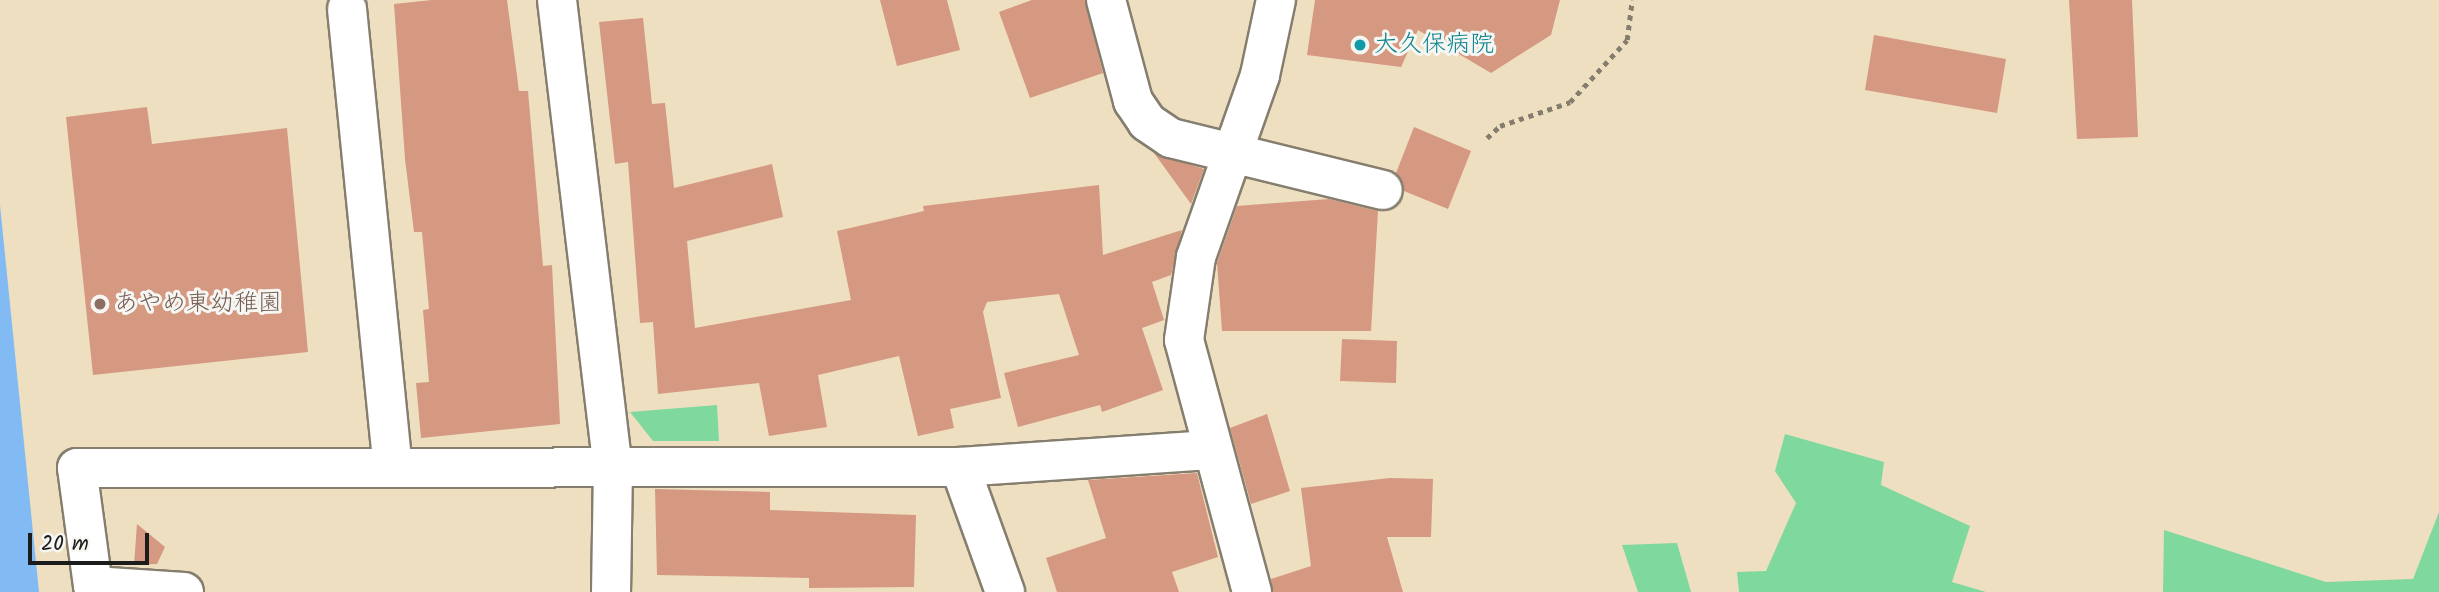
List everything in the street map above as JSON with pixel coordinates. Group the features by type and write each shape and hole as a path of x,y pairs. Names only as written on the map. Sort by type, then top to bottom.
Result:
{"street":[{"path":"556,0 612,467 611,592"},
{"path":"1106,0 1133,100 1147,122 1171,138 1232,148 1383,190"},
{"path":"1252,592 1209,450 1184,340 1195,257 1260,75 1276,0"},
{"path":"347,9 393,467"},
{"path":"184,592 93,586 76,468 960,467 1209,450"},
{"path":"960,467 1005,592"}],"path":[{"path":"1487,138 1500,125 1570,102 1627,40 1632,0"}],"green space":[{"path":"717,405 719,441 653,441 630,412"},
{"path":"1785,434 1884,462 1881,485 1970,526 1952,582 1986,592 1739,592 1737,572 1766,571 1796,503 1775,471"},
{"path":"2439,512 2439,592 2163,592 2164,530 2326,582 2413,579"},
{"path":"1677,543 1691,592 1638,592 1622,545"}],"water":[{"path":"0,205 39,592 0,592"}],"building":[{"path":"432,0 507,0 519,91 528,91 543,266 552,265 560,424 421,438 416,383 429,382 423,310 429,309 422,232 414,232 405,159 394,4"},
{"path":"880,0 947,0 960,50 897,66"},
{"path":"1032,0 1085,0 1103,73 1030,98 999,12"},
{"name":"大久保病院","path":"1315,0 1560,0 1551,35 1491,73 1418,30 1401,67 1307,55"},
{"path":"2069,0 2132,0 2138,137 2077,139"},
{"path":"643,18 652,104 665,103 674,188 772,164 783,217 687,241 695,328 851,300 837,231 924,211 923,206 1099,185 1103,255 1182,230 1171,275 1152,282 1164,320 1142,328 1163,390 1102,412 1100,405 1018,427 1004,373 1079,355 1059,294 987,302 983,312 1001,398 950,409 954,428 918,436 899,356 818,375 827,427 769,436 759,383 658,394 653,322 640,323 628,162 615,164 599,22"},
{"path":"1874,35 2006,59 1997,113 1865,90"},
{"path":"147,107 152,144 287,128 308,352 93,375 66,117"},
{"path":"1414,127 1471,151 1448,209 1404,191 1396,173"},
{"path":"1154,153 1204,169 1191,204"},
{"path":"1329,199 1378,211 1371,331 1222,331 1217,263 1237,206"},
{"path":"1342,339 1397,341 1396,383 1340,381"},
{"path":"1267,414 1290,491 1251,504 1230,428"},
{"path":"1197,473 1218,557 1172,572 1179,592 1057,592 1046,558 1106,538 1088,480"},
{"path":"1390,478 1433,479 1431,537 1387,537 1403,592 1273,592 1271,579 1311,566 1301,488"},
{"path":"655,489 770,492 770,510 916,515 914,587 809,588 809,578 657,575"},
{"path":"137,524 165,547 157,564 134,565"}],"place":[{"name":"大久保病院","path":"1360,45"},
{"name":"あやめ東幼稚園","path":"100,304"}]}
